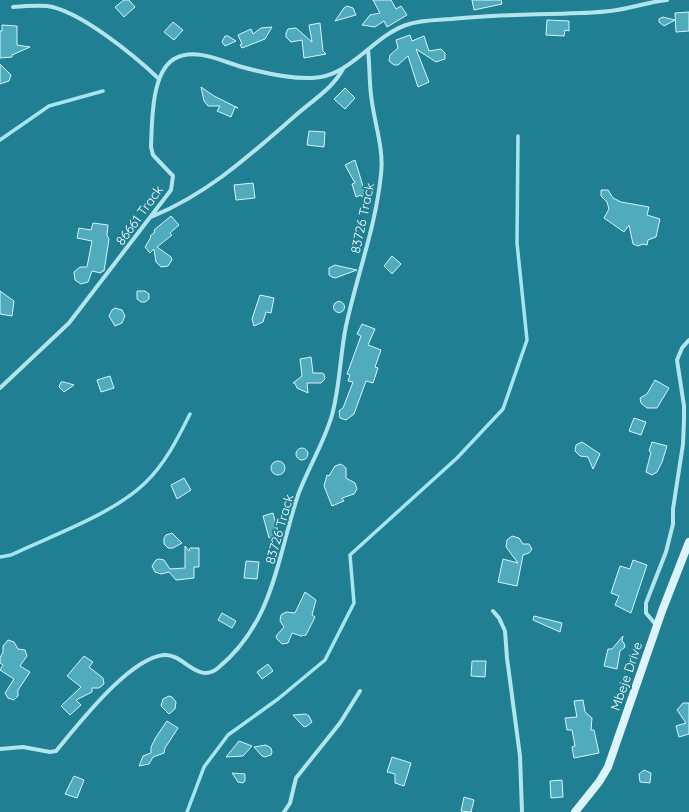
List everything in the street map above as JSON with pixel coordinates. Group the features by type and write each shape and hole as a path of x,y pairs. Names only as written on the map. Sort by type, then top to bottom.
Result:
{"street":[{"path":"368,50 386,34 406,25 426,21 489,16 611,11 667,0"},
{"path":"13,7 48,6 79,19 109,39 159,79"},
{"name":"86661 Track","path":"0,388 69,323 171,190 173,183 171,171 153,155 151,147 159,79 167,64 185,55 198,55 294,77 312,78 326,76 345,66 368,50"},
{"name":"83726 Track","path":"0,749 23,747 50,752 56,751 110,689 133,670 160,656 172,655 188,667 204,673 212,672 218,668 250,632 262,613 270,594 299,492 332,414 347,324 362,270 381,175 380,149 370,88 368,50"},
{"path":"151,217 194,197 230,172 323,93 338,78 345,66"},
{"path":"657,626 646,613 646,604 666,552 673,524 673,509 679,472 684,420 684,406 677,360 682,348 689,340"},
{"name":"Mbeje Drive","path":"575,812 599,782 608,767 657,626 689,542"},
{"path":"493,611 499,618 505,631 507,658 520,756 522,812"},
{"path":"284,812 290,803 296,778 340,723 360,691"}],"building":[{"path":"124,0 129,0 135,7 124,17 115,7"},
{"path":"373,0 391,0 396,9 401,6 407,15 387,27 384,21 375,27 362,25 370,15 380,13"},
{"path":"472,0 501,0 502,4 474,10"},
{"path":"347,6 353,8 356,15 335,21 344,8"},
{"path":"689,12 689,31 676,32 675,13"},
{"path":"663,17 675,20 664,26 659,22 659,19"},
{"path":"547,20 569,21 569,31 565,30 564,36 546,35"},
{"path":"173,22 183,30 174,40 164,32"},
{"path":"320,23 323,51 326,54 304,58 302,40 291,42 286,37 286,33 288,29 296,28 312,42 309,25"},
{"path":"2,25 17,26 17,45 30,47 12,55 12,57 0,58 0,31 2,31"},
{"path":"272,27 265,39 242,48 240,45 242,44 238,35 251,29 253,34 261,28"},
{"path":"410,35 412,41 424,36 429,51 441,49 445,53 445,59 436,62 416,49 429,82 418,87 408,56 398,65 394,65 389,61 390,55 398,48 396,40"},
{"path":"225,36 228,36 236,41 225,46 222,42"},
{"path":"0,64 11,75 9,81 0,84"},
{"path":"201,87 214,96 238,108 235,107 231,117 217,111 220,106 208,106 204,101"},
{"path":"345,88 355,98 345,109 334,99"},
{"path":"309,131 325,132 324,147 307,145"},
{"path":"355,160 366,196 362,197 361,195 356,197 352,184 355,183 345,165"},
{"path":"253,183 255,198 236,200 234,185"},
{"path":"601,190 608,190 613,198 621,202 649,207 647,215 660,219 656,237 648,240 647,245 643,244 638,246 633,244 629,225 624,232 604,218 609,209 607,202 601,196"},
{"path":"171,216 179,225 170,233 172,235 157,247 171,257 172,260 168,266 161,267 156,262 154,249 150,253 145,247 151,237 150,236 155,232 154,230"},
{"path":"93,223 108,225 107,235 109,239 104,271 101,273 92,271 88,282 81,284 75,280 74,272 80,267 87,267 92,241 77,238 79,228 91,230"},
{"path":"392,256 401,264 392,274 384,266"},
{"path":"335,265 357,270 335,278 329,275 329,268"},
{"path":"0,291 14,301 12,316 0,314"},
{"path":"137,291 145,291 149,294 149,299 145,302 141,302 137,299"},
{"path":"260,295 274,298 271,313 266,312 263,322 254,326 252,319"},
{"path":"337,302 341,302 343,303 343,311 337,312 334,309 334,305"},
{"path":"115,308 122,310 125,316 122,323 115,326 109,316"},
{"path":"362,324 375,329 368,345 381,350 375,367 378,368 373,383 366,381 354,414 346,420 340,418 339,411 343,408 353,382 348,381 350,375 347,374 361,336 357,334"},
{"path":"311,357 313,373 324,374 325,379 321,383 307,383 308,393 297,388 295,383 293,383 302,376 300,359"},
{"path":"110,376 114,388 101,392 97,380"},
{"path":"655,380 669,388 657,408 647,408 641,403 640,398 647,394"},
{"path":"61,382 74,385 64,392 59,387"},
{"path":"634,418 646,422 641,435 629,431"},
{"path":"582,442 600,454 593,469 588,457 580,456 575,451 576,445"},
{"path":"652,442 667,446 657,472 652,475 646,472"},
{"path":"302,448 306,450 308,454 306,458 302,460 298,458 296,454 298,450"},
{"path":"278,461 283,463 285,468 283,473 278,475 273,473 271,468 273,463"},
{"path":"341,464 346,468 346,478 355,483 357,489 354,494 342,498 344,501 332,506 324,486 327,475 329,476 335,466"},
{"path":"184,478 191,490 177,499 171,485"},
{"path":"273,513 279,535 269,538 263,516"},
{"path":"172,533 182,543 173,548 168,548 164,544 164,538 166,535"},
{"path":"512,536 519,538 523,544 529,544 532,549 529,553 523,555 517,586 498,582 503,559 518,563 506,547 507,540"},
{"path":"185,546 189,551 190,548 199,548 199,567 194,567 194,578 176,580 169,572 161,574 155,572 152,566 156,560 159,559 164,560 170,569 185,568"},
{"path":"633,560 647,565 631,613 615,605 619,596 611,593 620,566 630,569"},
{"path":"246,561 259,562 257,579 244,578"},
{"path":"305,592 316,600 312,615 315,617 306,635 301,636 292,633 288,643 282,644 276,636 284,627 280,621 281,615 286,612 295,613"},
{"path":"222,613 236,621 232,628 218,620"},
{"path":"534,616 562,623 560,632 533,620"},
{"path":"623,636 622,641 625,647 620,651 617,669 604,666 608,649 612,649"},
{"path":"8,640 14,642 18,649 25,650 27,656 20,666 30,672 18,690 18,696 14,700 8,698 5,693 14,679 0,670 3,665 0,663 0,658 3,652 3,646"},
{"path":"84,656 93,662 89,667 103,678 104,684 99,688 92,688 92,692 76,700 81,705 70,715 61,706 81,687 67,676"},
{"path":"472,661 486,661 485,677 471,676"},
{"path":"268,664 273,671 262,679 257,672"},
{"path":"169,696 176,702 175,709 169,714 161,706 163,699"},
{"path":"583,700 585,712 592,718 591,730 594,730 599,753 574,758 572,747 575,746 572,730 567,730 565,718 577,717 574,701"},
{"path":"683,703 689,703 689,734 679,737 676,726 686,723 677,710"},
{"path":"306,714 312,722 304,727 293,715"},
{"path":"167,721 178,728 165,748 164,753 153,757 149,764 139,766 143,756 151,753 151,747 156,737"},
{"path":"239,741 252,746 243,756 226,757"},
{"path":"266,745 271,748 272,752 271,755 265,757 262,756 254,747"},
{"path":"392,757 411,763 404,786 395,783 395,774 387,772"},
{"path":"644,770 651,773 650,783 640,782 639,774"},
{"path":"232,773 245,774 245,781 243,783 238,782"},
{"path":"74,776 84,780 77,798 65,794"},
{"path":"562,780 563,797 551,798 550,781"},
{"path":"464,797 474,800 471,812 461,811"}],"waterway":[{"path":"0,140 49,106 103,91"},
{"path":"187,812 204,767 228,735 278,699 325,660 354,603 350,555 457,458 503,409 527,340 517,243 518,136"},
{"path":"0,557 11,555 82,523 116,505 132,494 159,468 176,441 190,414"}]}
